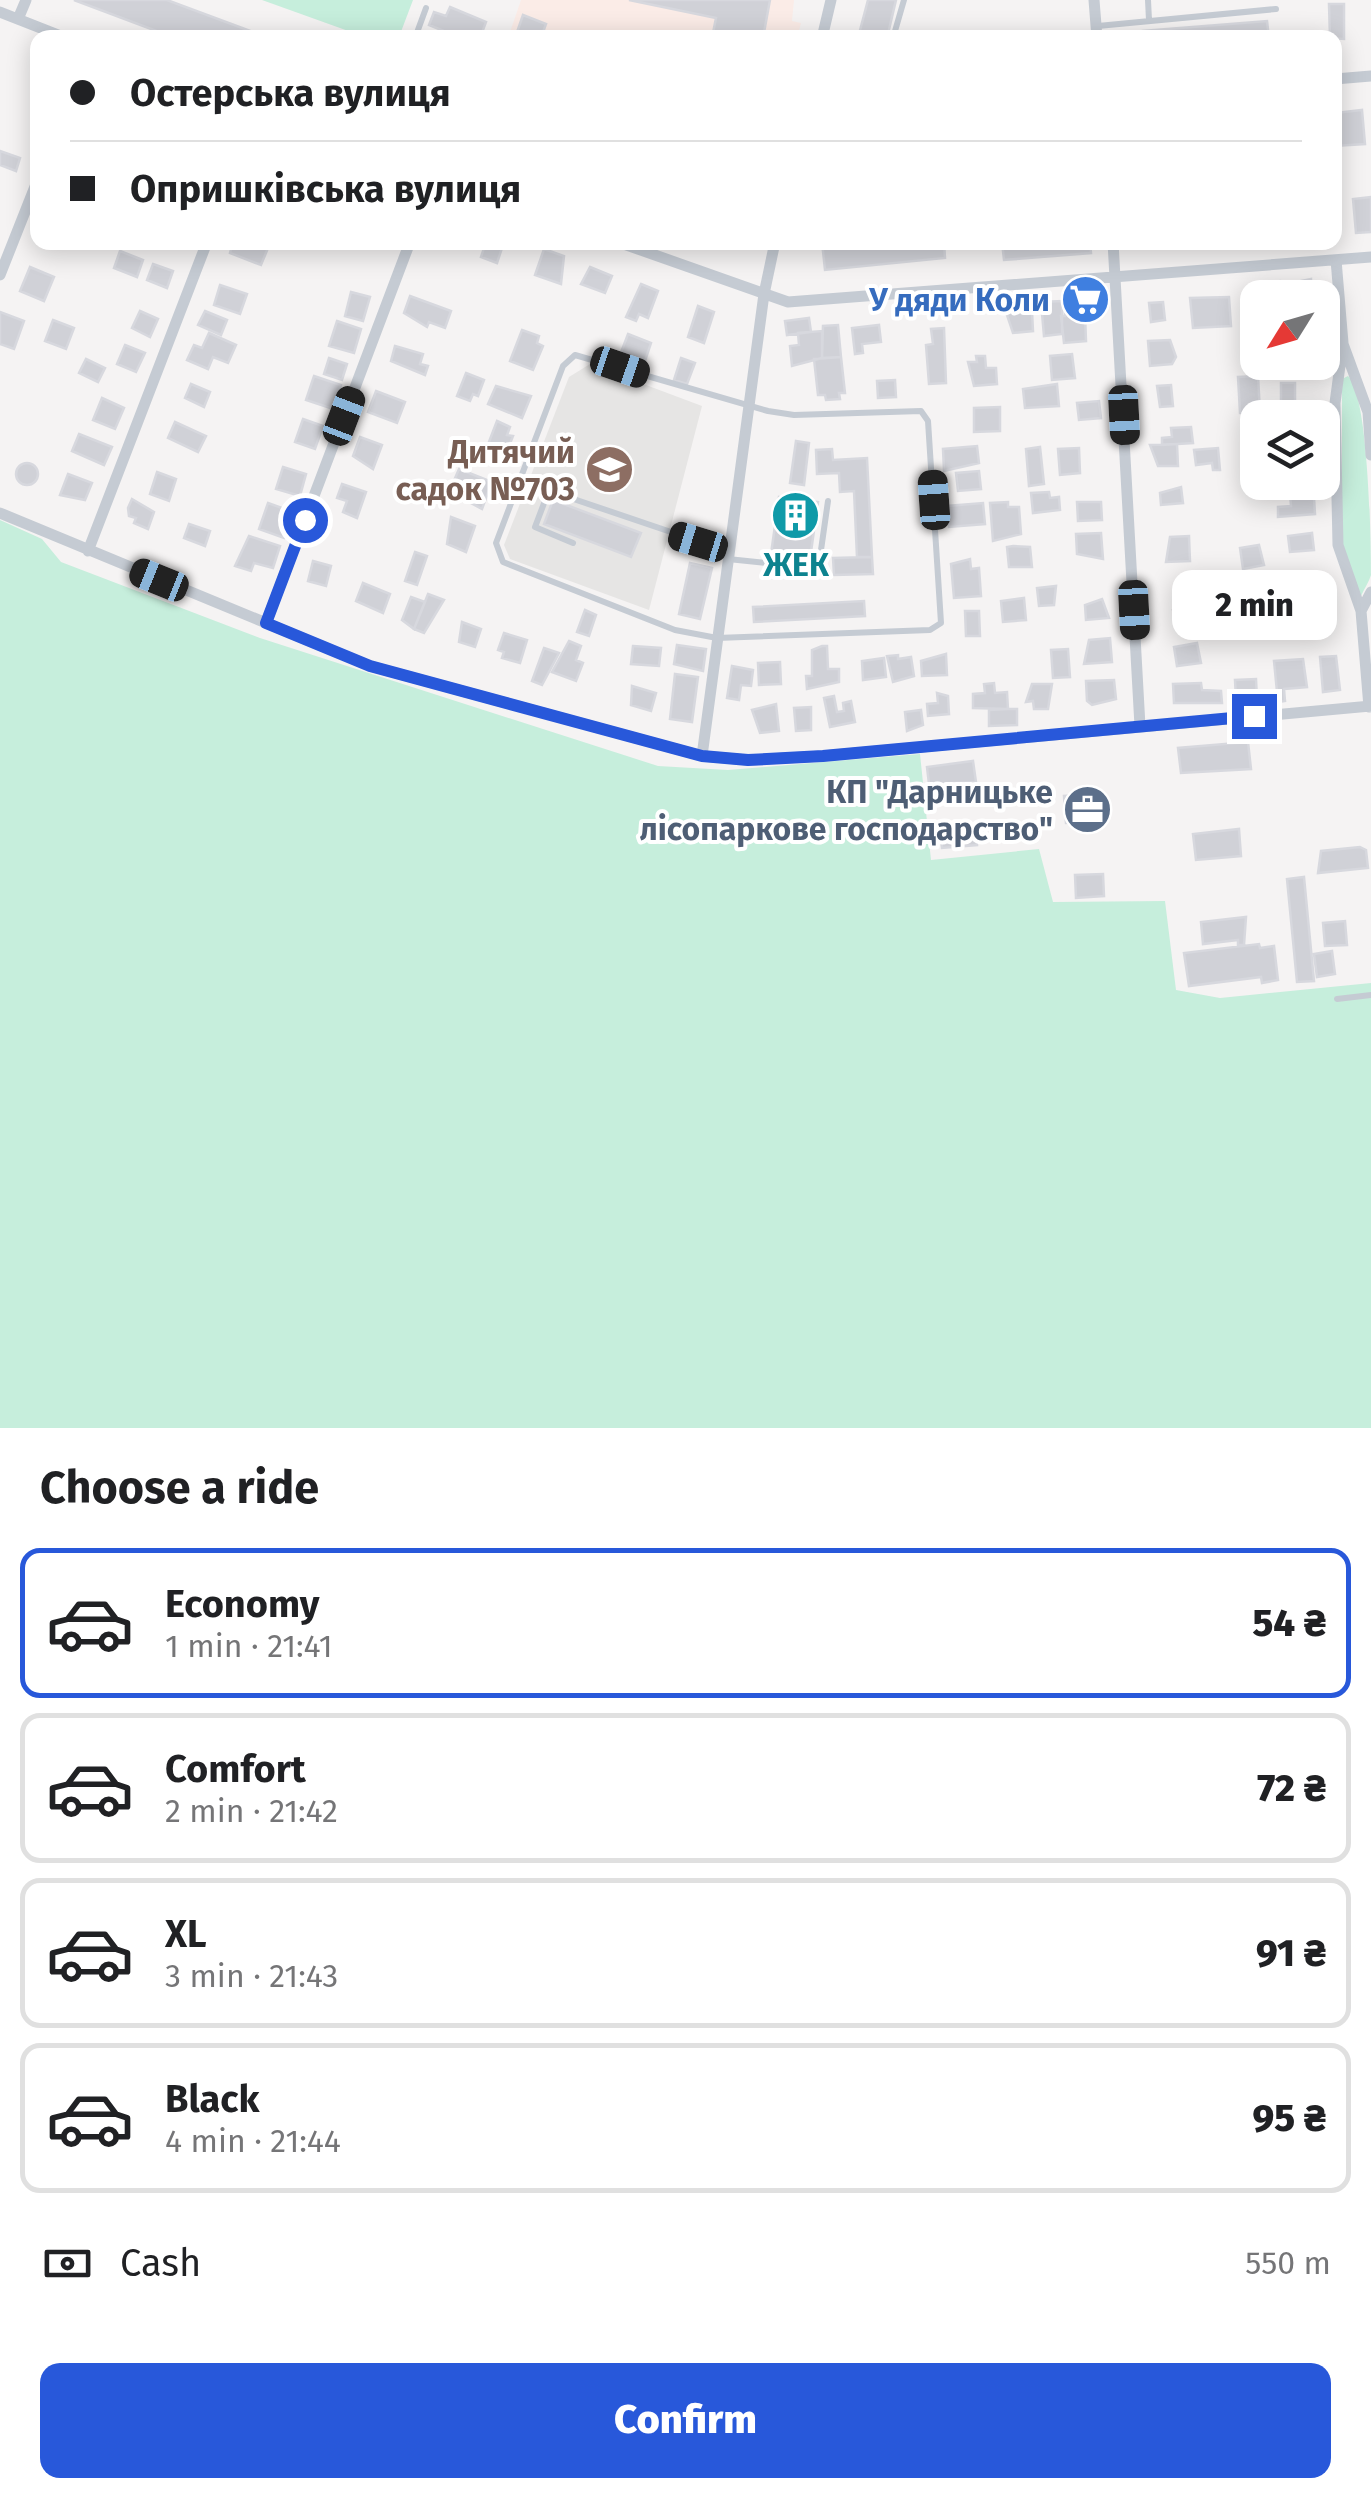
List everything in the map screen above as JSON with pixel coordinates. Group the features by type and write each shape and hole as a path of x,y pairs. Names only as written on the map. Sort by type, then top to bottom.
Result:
{"street":[{"path":"18,19 26,0"},
{"path":"824,30 831,0"},
{"path":"1094,0 1097,30"},
{"path":"0,12 46,30"},
{"path":"1342,79 1371,76"},
{"path":"0,275 30,199"},
{"path":"88,552 205,250"},
{"path":"266,623 407,250"},
{"path":"640,250 788,302 1371,258"},
{"path":"702,756 727,555 773,250"},
{"path":"1114,250 1140,726"},
{"path":"0,513 370,666 702,756 748,760 823,756 1370,706 1361,611 1338,546 1335,403 1343,343 1336,260"},
{"path":"1343,343 1368,412 1371,456"},
{"path":"1361,611 1371,592"}],"lane":[{"path":"896,30 904,0"},
{"path":"1148,0 1149,20"},
{"path":"418,30 426,8"},
{"path":"1106,30 1149,20 1276,9"},
{"path":"575,356 749,407 794,415 921,411 928,421 943,618 930,630 716,638 674,630 510,568 497,553 496,543 564,366 575,356"},
{"path":"574,543 535,527 546,498 553,492 727,555 813,568 820,557 828,501"},
{"path":"1337,999 1371,995"}],"shaded area":[{"path":"521,0 794,0 792,21 801,23 799,30 511,30"},
{"name":"Дитячий садок №703","path":"590,364 702,406 649,610 510,559 504,545 569,377"}],"green space":[{"path":"262,0 413,0 402,30 346,30"},
{"path":"1348,376 1360,411 1367,471 1371,575 1361,596 1342,547 1342,379"},
{"path":"0,520 42,539 61,562 260,638 658,766 728,770 920,754 931,860 1039,849 1053,902 1165,901 1176,990 1220,998 1371,983 1371,1428 0,1428"}],"building":[{"path":"74,0 167,0 248,30 154,30"},
{"path":"629,0 770,0 764,30 714,30 716,18"},
{"path":"868,0 896,0 889,30 860,30"},
{"path":"1329,4 1344,4 1344,39 1342,30 1330,30"},
{"path":"450,7 486,22 483,30 441,30 429,25 434,12 446,16"},
{"path":"523,15 546,24 544,30 518,30"},
{"path":"1267,21 1268,30 1155,30"},
{"path":"1362,110 1365,144 1342,146 1342,112"},
{"path":"0,151 20,158 16,171 0,165"},
{"path":"1371,197 1371,232 1356,233 1353,199"},
{"path":"231,250 267,250 261,265 230,253"},
{"path":"483,250 501,250 497,263 481,257"},
{"path":"544,250 564,256 561,284 535,275"},
{"path":"823,250 944,250 945,258 825,270"},
{"path":"1003,250 1091,250 1091,253 1004,260"},
{"path":"120,251 143,260 137,277 114,268"},
{"path":"153,264 173,271 167,288 147,280"},
{"path":"30,267 54,277 44,301 20,291"},
{"path":"590,267 612,276 605,293 581,284"},
{"path":"641,284 658,291 648,318 639,314 636,321 626,317"},
{"path":"220,285 247,294 240,314 214,305"},
{"path":"351,292 370,297 363,321 345,316"},
{"path":"1093,295 1094,313 1085,314 1086,341 1064,343 1061,316 1065,316 1065,297"},
{"path":"410,296 451,311 445,328 429,322 427,327 404,313"},
{"path":"1229,297 1231,326 1193,328 1190,298"},
{"path":"1062,301 1062,334 1044,336 1041,302"},
{"path":"1163,302 1165,320 1151,322 1149,303"},
{"path":"698,306 714,312 704,343 688,337"},
{"path":"1013,308 1013,313 1032,311 1033,331 1013,333 1005,309"},
{"path":"140,311 158,319 150,337 132,328"},
{"path":"205,311 227,320 221,335 198,325"},
{"path":"0,312 24,321 14,349 0,344"},
{"path":"809,318 811,332 787,335 785,321"},
{"path":"53,320 74,328 66,349 45,341"},
{"path":"337,321 361,329 354,353 329,346"},
{"path":"838,325 841,357 822,358 823,326"},
{"path":"879,325 881,342 862,344 863,353 855,354 852,328"},
{"path":"944,328 946,383 929,384 926,345 933,344 931,329"},
{"path":"522,330 539,336 537,343 543,346 533,370 510,361"},
{"path":"822,331 822,358 792,366 790,346 799,345 798,333"},
{"path":"209,333 236,345 228,363 213,357 208,369 187,360 194,345 202,348"},
{"path":"628,334 651,343 644,364 620,355"},
{"path":"1170,340 1176,357 1172,364 1150,366 1148,341"},
{"path":"125,345 145,353 136,372 117,364"},
{"path":"395,346 423,354 420,364 428,366 425,375 391,361"},
{"path":"1072,354 1075,378 1052,380 1050,356"},
{"path":"976,356 985,356 986,368 996,368 997,384 974,386 968,362 977,362"},
{"path":"841,357 845,393 839,393 840,399 826,400 825,395 818,395 814,359"},
{"path":"329,358 347,364 342,380 324,374"},
{"path":"681,358 695,363 687,384 674,380"},
{"path":"86,359 105,368 98,382 79,373"},
{"path":"466,373 484,380 478,396 473,394 470,401 457,396"},
{"path":"314,376 341,385 333,409 306,400"},
{"path":"1238,377 1258,380 1259,400 1240,400 1240,413"},
{"path":"895,380 896,397 878,398 877,381"},
{"path":"1281,383 1295,383 1295,400 1281,400"},
{"path":"191,384 210,392 204,407 185,398"},
{"path":"1057,384 1059,406 1025,408 1023,389"},
{"path":"1171,385 1173,406 1160,407 1157,386"},
{"path":"496,386 531,396 522,418 488,404"},
{"path":"376,391 405,402 397,423 368,412"},
{"path":"102,398 124,408 115,429 93,420"},
{"path":"1099,401 1101,418 1079,420 1077,403"},
{"path":"1000,407 1000,431 974,432 974,408"},
{"path":"303,419 323,426 315,449 295,442"},
{"path":"497,421 510,427 507,435 513,436 504,459 498,457 495,465 482,460"},
{"path":"175,422 206,436 198,452 168,438"},
{"path":"1191,427 1193,443 1162,445 1162,438 1172,437 1171,428"},
{"path":"79,434 112,447 104,465 72,451"},
{"path":"360,437 382,445 373,469 353,456"},
{"path":"796,441 809,443 804,485 790,483"},
{"path":"1177,444 1178,466 1158,466 1150,445"},
{"path":"977,446 979,463 944,471 943,449"},
{"path":"1040,447 1044,484 1029,486 1026,449"},
{"path":"1079,448 1080,473 1060,475 1058,449"},
{"path":"1218,448 1220,470 1213,470 1212,463 1196,465 1194,450"},
{"path":"832,449 833,460 867,458 872,557 857,557 854,491 840,492 839,473 817,474 816,450"},
{"path":"27,463 35,466 35,482 27,485 19,482 16,474 19,466"},
{"path":"283,467 306,474 300,496 276,489"},
{"path":"459,469 492,482 482,509 456,495 459,488 452,485"},
{"path":"979,471 981,489 958,491 956,473"},
{"path":"157,472 176,479 169,501 150,494"},
{"path":"68,474 92,483 85,500 60,495"},
{"path":"342,484 366,492 357,518 343,512 347,501 337,498"},
{"path":"1181,487 1183,503 1161,505 1160,493"},
{"path":"1049,492 1050,498 1059,497 1060,510 1033,513 1031,493"},
{"name":"ЖЕК","path":"779,497 818,502 810,559 771,554"},
{"path":"132,499 154,512 148,529 129,516"},
{"path":"553,500 641,533 631,557 544,524"},
{"path":"1290,500 1314,500 1315,514 1278,517 1278,507 1291,506"},
{"path":"1008,502 1008,507 1019,507 1021,534 993,541 990,503"},
{"path":"1077,502 1101,502 1102,520 1078,521"},
{"path":"268,503 293,512 284,538 259,529"},
{"path":"983,503 985,524 949,527 947,506"},
{"path":"451,517 475,526 466,552 447,544"},
{"path":"189,524 210,531 205,546 184,538"},
{"path":"1101,533 1103,559 1077,554 1076,534"},
{"path":"1312,533 1314,550 1290,552 1288,536"},
{"path":"249,536 280,546 273,568 254,563 251,571 235,566"},
{"path":"1189,536 1190,561 1166,562 1170,537"},
{"path":"1259,545 1264,565 1243,569 1240,548"},
{"path":"1007,547 1030,547 1032,567 1009,567"},
{"path":"415,552 427,556 417,585 405,581"},
{"path":"872,557 873,574 834,575 833,558"},
{"path":"970,559 971,569 979,568 981,596 954,598 951,564"},
{"path":"313,561 331,566 326,586 308,581"},
{"path":"690,563 712,568 700,619 679,614"},
{"path":"1310,578 1313,606 1292,608 1289,580"},
{"path":"363,583 390,594 383,613 356,601"},
{"path":"1056,586 1054,605 1039,606 1037,588"},
{"path":"1274,587 1275,601 1267,601 1268,615 1251,616 1248,592"},
{"path":"428,594 444,600 424,633 414,629"},
{"path":"411,597 425,602 414,629 402,620"},
{"path":"1024,598 1026,620 1003,622 1001,601"},
{"path":"1102,599 1109,618 1086,620 1085,605"},
{"path":"864,601 865,616 754,622 753,607"},
{"path":"1207,605 1210,622 1176,626 1173,610"},
{"path":"585,610 596,615 589,636 577,632"},
{"path":"965,611 979,611 980,636 966,636"},
{"path":"462,622 481,629 475,647 459,642"},
{"path":"504,633 527,640 520,663 502,658 504,652 498,650"},
{"path":"1110,638 1112,662 1084,664 1089,640"},
{"path":"569,641 581,646 576,660 583,663 576,681 552,672"},
{"path":"1197,643 1201,663 1177,666 1174,647"},
{"path":"677,645 706,649 703,671 674,664"},
{"path":"633,646 661,648 659,666 631,664"},
{"path":"827,646 828,669 839,669 839,682 807,689 806,676 812,676 812,650"},
{"path":"544,648 559,653 542,685 532,681"},
{"path":"1068,649 1070,677 1053,678 1051,650"},
{"path":"946,654 947,675 922,676 921,661"},
{"path":"898,655 898,659 911,657 914,676 893,682 887,656"},
{"path":"1336,656 1340,690 1323,692 1320,657"},
{"path":"884,658 886,677 863,680 862,661"},
{"path":"1303,659 1307,687 1284,689 1285,701 1278,702 1274,661"},
{"path":"780,662 781,684 759,685 758,663"},
{"path":"732,666 753,670 751,686 741,685 739,700 727,698"},
{"path":"675,674 698,677 692,722 670,719"},
{"path":"1256,679 1257,699 1236,700 1235,680"},
{"path":"1114,680 1116,699 1092,705 1087,701 1086,681"},
{"path":"994,683 995,693 1007,692 1008,709 973,708 973,694 985,693 984,684"},
{"path":"1201,683 1202,690 1221,691 1222,703 1174,703 1173,684"},
{"path":"1032,684 1052,684 1048,709 1034,709 1033,701 1026,702"},
{"path":"632,686 656,693 651,711 631,705"},
{"path":"937,693 948,696 949,714 928,716 927,704 938,703"},
{"path":"834,696 837,712 844,711 843,703 851,701 855,722 830,727 824,698"},
{"path":"776,704 779,731 760,733 752,710"},
{"path":"811,707 811,730 796,731 794,708"},
{"path":"1017,709 1017,725 989,726 989,710"},
{"path":"921,710 923,725 907,731 905,712"},
{"path":"1248,742 1251,769 1181,773 1178,748"},
{"path":"973,761 976,782 929,784 927,767"},
{"path":"1098,794 1100,821 1066,823 1064,796"},
{"path":"975,827 977,845 942,848 940,830"},
{"path":"1239,829 1241,856 1196,860 1193,834"},
{"path":"1360,847 1366,850 1368,868 1318,873 1321,851"},
{"path":"1103,874 1104,896 1076,898 1075,875"},
{"path":"1304,877 1314,981 1297,982 1287,879"},
{"path":"1246,917 1244,945 1238,945 1238,940 1203,944 1201,922"},
{"path":"1345,921 1347,945 1325,946 1323,923"},
{"path":"1259,944 1260,948 1274,946 1278,980 1262,983 1261,977 1189,986 1184,953"},
{"path":"1332,951 1335,974 1317,977 1314,954"}],"place":[{"name":"У дяди Коли","path":"1085,300"},
{"name":"Дитячий садок №703","path":"610,470"},
{"name":"ЖЕК","path":"796,515"},
{"name":"КП \"Дарницьке лісопаркове господарство\"","path":"1088,810"}],"route":[{"path":"305,520 266,623 370,666 702,756 748,760 823,756 1254,716"}]}
